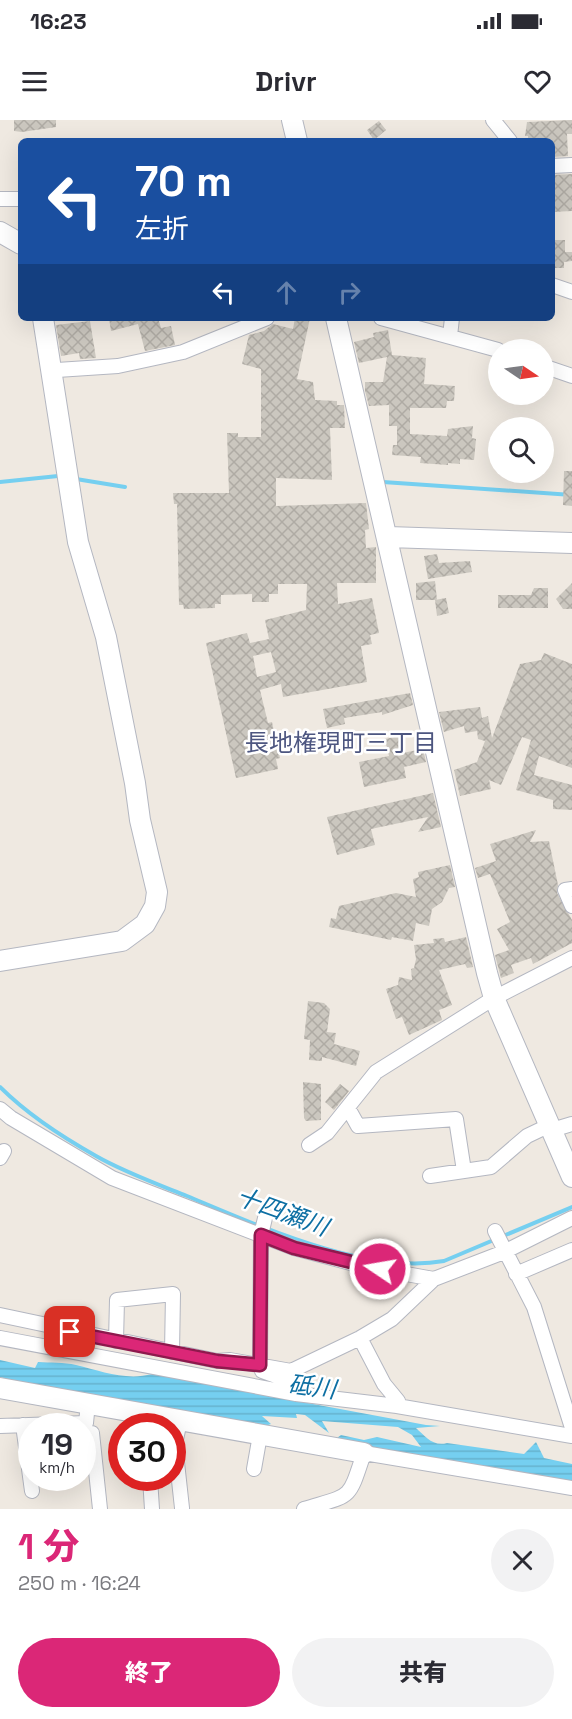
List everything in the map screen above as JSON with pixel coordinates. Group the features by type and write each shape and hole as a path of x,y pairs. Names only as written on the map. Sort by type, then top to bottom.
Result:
{"street":[{"path":"292,120 296,138"},
{"path":"493,120 508,138"},
{"path":"555,166 572,165"},
{"path":"0,199 18,199"},
{"path":"0,231 18,242"},
{"path":"555,286 572,292"},
{"path":"0,961 122,941 145,924 155,906 157,892 140,820 135,783 106,637 78,542 43,321"},
{"path":"57,370 118,366 183,352 260,321"},
{"path":"337,321 388,537 460,860 494,998 572,1177"},
{"path":"392,321 488,347"},
{"path":"450,336 452,321"},
{"path":"554,370 572,376"},
{"path":"388,537 572,543"},
{"path":"572,889 565,890 572,906"},
{"path":"309,1145 327,1133 376,1072 494,998 572,958"},
{"path":"348,1108 358,1126 456,1119 464,1171"},
{"path":"0,1109 11,1118 112,1178 263,1227 294,1248 434,1280"},
{"path":"430,1176 490,1167 527,1136 551,1127 572,1124"},
{"path":"0,1315 217,1361 291,1371 360,1338 392,1319 434,1280 504,1251 572,1218"},
{"path":"263,1227 260,1365 262,1371 298,1384 296,1394"},
{"path":"496,1232 534,1307 572,1428"},
{"path":"516,1274 572,1250"},
{"path":"116,1341 117,1300 173,1294 172,1352"},
{"path":"0,1338 296,1394 398,1406 572,1436"},
{"path":"360,1338 384,1384 398,1401 398,1406"},
{"path":"217,1361 236,1375 235,1383"},
{"path":"0,1388 139,1413"},
{"path":"87,1413 88,1403"},
{"path":"186,1422 572,1488"},
{"path":"0,1426 18,1425"},
{"path":"254,1469 260,1435"},
{"path":"304,1509 348,1502 364,1453"},
{"path":"96,1471 100,1509"},
{"path":"151,1491 152,1509"},
{"path":"180,1491 182,1508"}],"water":[{"path":"0,1360 35,1368 38,1362 62,1363 123,1376 152,1374 440,1426 416,1428 430,1440 442,1444 524,1454 536,1442 544,1458 572,1464 572,1482 333,1441 341,1435 364,1440 377,1437 421,1447 412,1435 398,1427 322,1421 329,1433 305,1415 296,1414 297,1418 262,1416 271,1424 262,1427 41,1388 0,1377"}],"building":[{"path":"14,120 56,120 56,127 14,131"},
{"path":"572,120 572,134 567,134 568,156 555,157 555,138 525,136 527,122"},
{"path":"379,121 386,130 376,138 373,138 367,130"},
{"path":"572,174 572,211 555,212 555,175"},
{"path":"555,240 565,240 565,252 572,252 572,261 564,262 564,268 555,268"},
{"path":"90,321 96,358 80,359 79,353 61,356 56,325"},
{"path":"109,321 159,321 161,328 171,326 175,345 145,351 138,324 111,331"},
{"path":"294,321 309,321 297,379 313,382 315,400 337,401 337,405 344,405 345,428 330,428 332,480 276,478 276,506 366,503 369,529 365,530 366,548 376,547 376,583 337,583 338,604 372,598 379,633 370,635 372,644 361,646 367,682 283,697 281,684 260,690 268,723 272,722 280,758 276,759 278,769 236,778 206,643 247,633 250,643 269,639 265,620 306,610 307,584 278,584 278,594 269,594 269,602 252,602 252,594 221,595 221,604 215,604 215,608 184,609 183,605 179,605 177,504 174,504 173,493 229,493 227,433 238,433 238,437 261,437 261,369 242,364 249,335 264,331 273,324 293,329","holes":["271,652 276,672 257,677 253,656"]},
{"path":"388,330 392,355 426,358 424,384 455,386 454,401 447,401 446,408 410,408 410,434 447,436 448,429 473,426 472,438 476,439 474,460 460,459 460,464 448,463 448,465 420,463 421,457 392,455 393,445 397,445 397,426 389,426 389,405 369,406 365,391 365,382 383,382 387,357 359,363 354,342 374,337 373,333"},
{"path":"564,471 572,471 572,506 563,505"},
{"path":"437,554 439,563 470,561 472,572 428,579 424,556"},
{"path":"435,581 437,600 416,600 416,583"},
{"path":"572,583 572,609 563,609 556,599"},
{"path":"534,588 548,588 548,608 498,608 498,595 531,595"},
{"path":"446,598 449,613 437,616 435,600"},
{"path":"544,653 572,664 572,768 539,756 534,775 572,785 572,810 553,809 553,800 516,790 531,740 522,737 501,785 489,780 491,789 460,796 454,770 477,762 485,741 478,739 477,731 465,733 464,726 444,732 439,712 480,707 482,718 488,716 492,738 520,664 541,660"},
{"path":"410,693 413,705 382,715 382,712 344,718 345,724 327,728 323,709"},
{"path":"399,736 402,753 423,749 426,762 404,767 406,778 364,787 359,762 389,756 385,739"},
{"path":"433,793 441,827 418,832 428,817 371,829 375,845 337,855 327,817"},
{"path":"536,830 530,842 549,841 558,885 557,893 572,920 572,943 533,964 531,958 511,965 514,973 501,978 495,955 509,950 497,929 510,922 490,874 478,878 475,868 496,861 490,844"},
{"path":"450,865 455,887 449,888 442,902 432,909 429,926 416,923 413,941 392,937 391,940 329,927 331,918 336,919 339,906 396,893 416,897 413,879 419,877 418,872"},
{"path":"466,937 473,967 467,968 465,964 439,970 452,1005 439,1010 442,1020 409,1035 402,1017 396,1019 386,989 398,985 399,977 412,980 411,969 414,968 416,959 414,945 434,943 433,939 444,938 445,942"},
{"path":"308,1001 324,1003 330,1009 327,1032 336,1033 334,1044 360,1051 356,1066 322,1057 322,1061 309,1060 310,1040 304,1039"},
{"path":"303,1082 321,1084 321,1120 306,1121 304,1118"},
{"path":"340,1084 349,1091 334,1110 325,1102"}],"waterway":[{"path":"0,482 58,476"},
{"path":"76,479 125,487"},
{"path":"383,482 572,495"},
{"name":"十四瀬川","path":"0,1087 45,1124 83,1149 118,1167 247,1221 313,1245 347,1254 381,1261 414,1263 444,1261 572,1207"}],"district":[{"name":"長地権現町三丁目","path":"341,743"}],"route":[{"path":"70,1332 217,1361 230,1360 260,1365 261,1235 294,1248 380,1269"}],"water label":[{"name":"砥川","path":"312,1387"}]}
